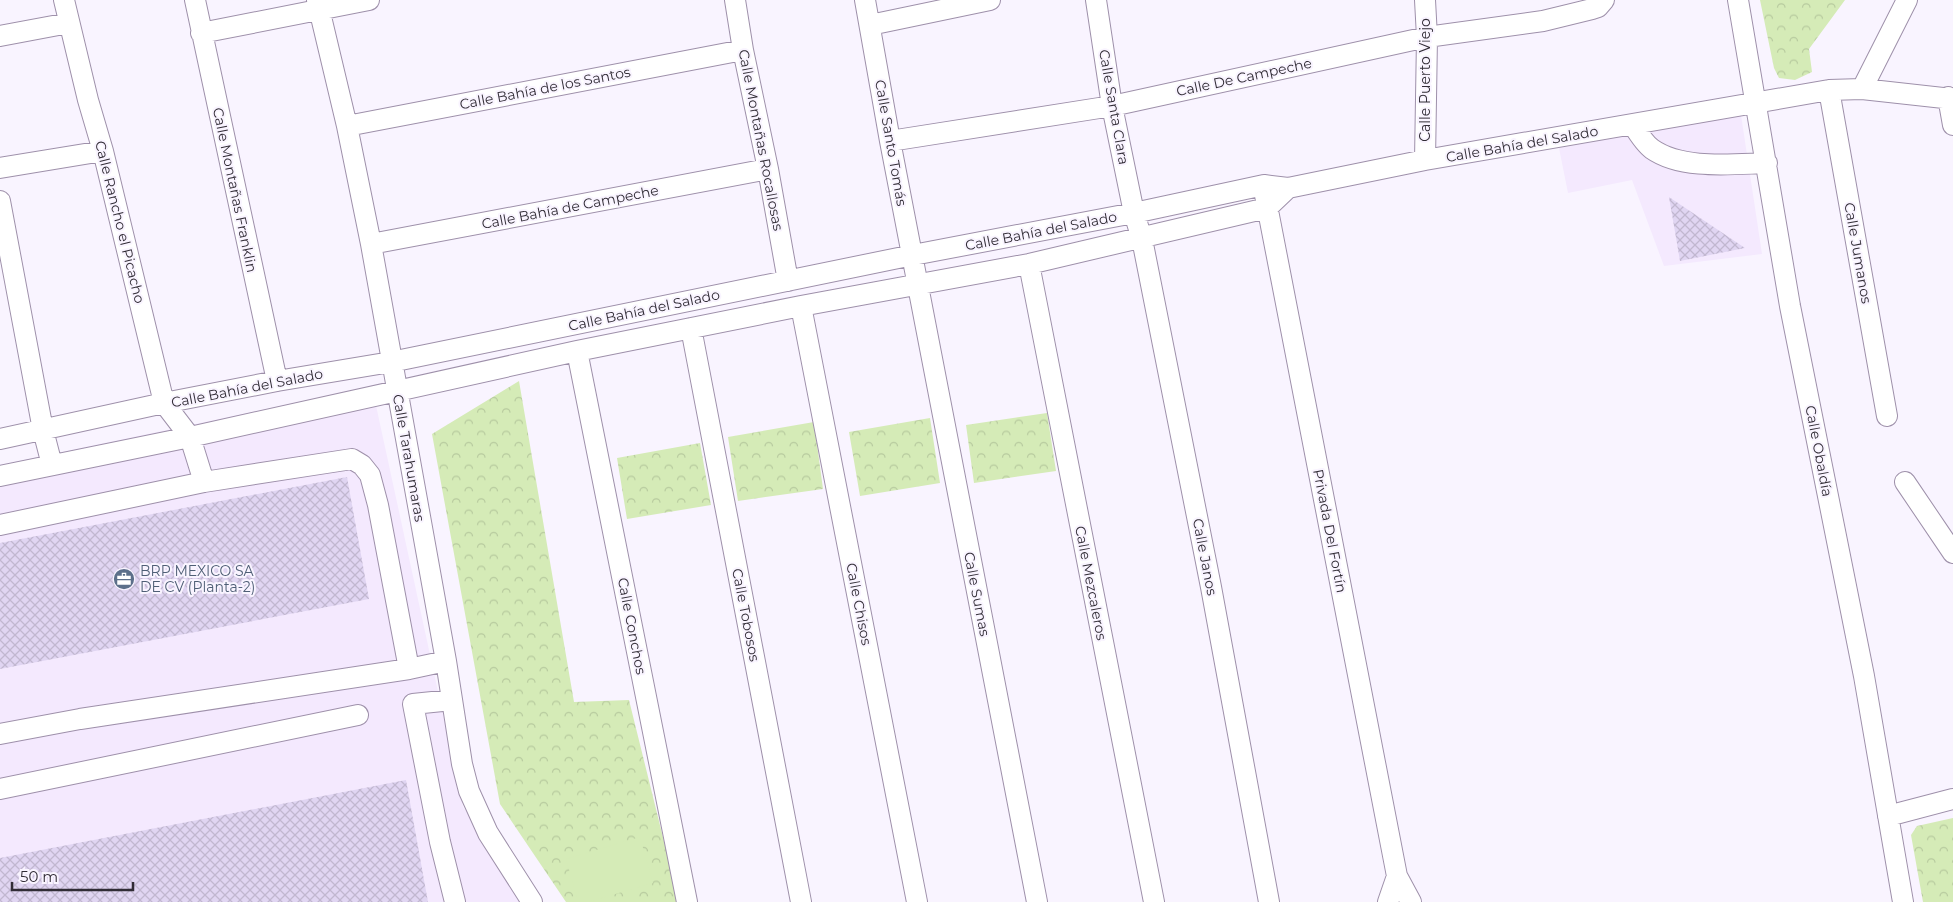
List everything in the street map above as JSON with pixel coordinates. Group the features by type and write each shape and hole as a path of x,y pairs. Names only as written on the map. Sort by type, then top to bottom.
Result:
{"street":[{"name":"Calle Rancho el Picacho","path":"64,0 164,403 190,437"},
{"name":"Calle Montañas Franklin","path":"194,0 276,381"},
{"path":"201,33 318,5 369,0"},
{"name":"Calle Montañas Rocallosas","path":"735,0 788,281"},
{"name":"Calle Santo Tomás","path":"865,0 917,285"},
{"path":"870,25 990,0"},
{"name":"Calle Santa Clara","path":"1096,0 1112,106 1134,213"},
{"name":"Calle Puerto Viejo","path":"1425,0 1427,38 1425,160"},
{"name":"Calle Obaldía","path":"1738,0 1790,306 1864,676 1903,902"},
{"path":"1862,89 1907,0"},
{"name":"Calle De Campeche","path":"890,141 1112,106 1427,38 1543,21 1601,4"},
{"name":"Calle Tarahumaras","path":"318,5 347,126 371,244 446,661 462,764 469,791 488,833 532,902"},
{"path":"0,36 69,24"},
{"name":"Calle Bahía de los Santos","path":"347,126 743,50"},
{"name":"Calle Bahía del Salado","path":"0,439 164,403 276,381 391,362 913,255 1134,213 1264,185 1288,188 1425,160 1633,126 1828,90 1862,89 1951,98"},
{"name":"Calle Jumanos","path":"1828,90 1887,416"},
{"path":"1951,98 1953,124"},
{"path":"1633,126 1652,149 1679,161 1715,164 1767,163"},
{"path":"0,168 103,151"},
{"name":"Calle Bahía de Campeche","path":"371,244 768,169"},
{"name":"Privada Del Fortín","path":"1264,185 1397,876 1411,902"},
{"path":"1268,208 1288,188"},
{"path":"0,201 43,430 52,465"},
{"name":"Calle Bahía del Salado","path":"0,476 190,437 577,350 1029,264 1268,208"},
{"name":"Calle Janos","path":"1134,213 1142,239 1211,587 1268,902"},
{"name":"Calle Mezcaleros","path":"1029,264 1154,902"},
{"name":"Calle Sumas","path":"917,285 1037,902"},
{"name":"Calle Chisos","path":"801,306 917,902"},
{"name":"Calle Tobosos","path":"691,328 801,902"},
{"name":"Calle Conchos","path":"577,350 687,902"},
{"path":"190,437 204,482"},
{"path":"0,524 204,482 352,459 362,465 370,475 378,505 410,669"},
{"path":"1905,482 1953,553"},
{"path":"0,734 80,719 410,669 446,661"},
{"path":"452,700 413,704 440,842 455,902"},
{"path":"0,790 358,716"},
{"path":"1888,816 1953,799"},
{"path":"1388,902 1397,876"}],"shaded area":[{"path":"1741,115 1762,254 1664,266 1632,180 1568,193 1559,148"},
{"path":"372,387 463,807 528,902 0,902 0,465"}],"green space":[{"path":"1760,0 1845,0 1809,49 1812,72 1795,80 1779,78 1774,68"},
{"path":"519,381 574,702 629,700 679,902 566,902 500,804 432,434"},
{"path":"1047,413 1056,471 974,483 966,425"},
{"path":"930,418 940,483 860,496 849,432"},
{"path":"814,422 823,489 738,501 728,437"},
{"path":"700,443 711,505 627,519 617,458"},
{"path":"1953,818 1953,902 1923,902 1911,835 1917,826"},
{"path":"640,837 653,883 588,902 578,902 566,859"}],"building":[{"path":"1669,197 1745,248 1680,261"},
{"path":"347,477 369,599 0,669 0,543"},
{"path":"406,780 428,902 0,902 0,858"}],"place":[{"name":"BRP MEXICO SA DE CV (Planta-2)","path":"124,579"}]}
